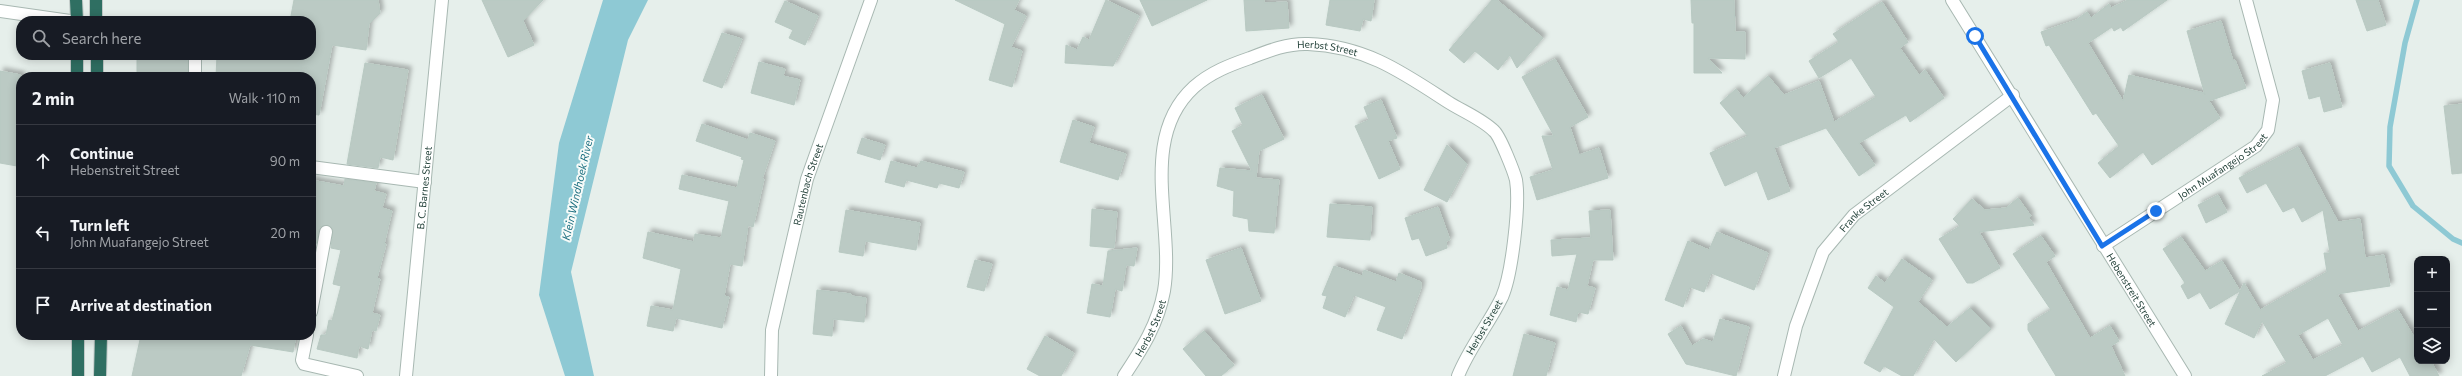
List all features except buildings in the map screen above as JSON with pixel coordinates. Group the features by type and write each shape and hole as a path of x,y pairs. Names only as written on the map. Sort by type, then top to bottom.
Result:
{"highway":[{"path":"76,0 77,16"},
{"path":"96,0 96,16"},
{"path":"77,60 77,72"},
{"path":"97,60 97,72"},
{"path":"78,340 78,376"},
{"path":"100,376 101,340"}],"street":[{"name":"B. C. Barnes Street","path":"406,376 442,0"},
{"name":"Rautenbach Street","path":"771,376 772,330 807,180 871,0"},
{"name":"Hebenstreit Street","path":"1952,0 2013,95 2102,246 2185,376"},
{"name":"John Muafangejo Street","path":"2102,246 2256,146 2268,130 2273,100 2246,0"},
{"path":"0,11 35,16"},
{"name":"Herbst Street","path":"1124,376 1148,340 1157,318 1164,289 1161,180 1165,133 1178,107 1193,87 1212,74 1278,48 1307,44 1350,51 1384,61 1416,79 1495,131 1516,180 1516,231 1503,294 1458,376"},
{"path":"195,60 195,72"},
{"name":"Franke Street","path":"1784,376 1796,326 1824,252 1854,215 2013,95"},
{"path":"316,167 425,182"},
{"path":"316,285 326,232"},
{"path":"306,340 302,360 304,364 357,376"}],"water":[{"name":"Klein Windhoek River","path":"603,0 648,0 628,40 571,272 594,376 565,376 539,295 559,143"}],"waterway":[{"path":"2417,0 2405,43 2390,127 2389,166 2413,206 2453,239 2462,243"}],"route":[{"path":"1975,36 2013,95 2102,246 2156,211"}]}
